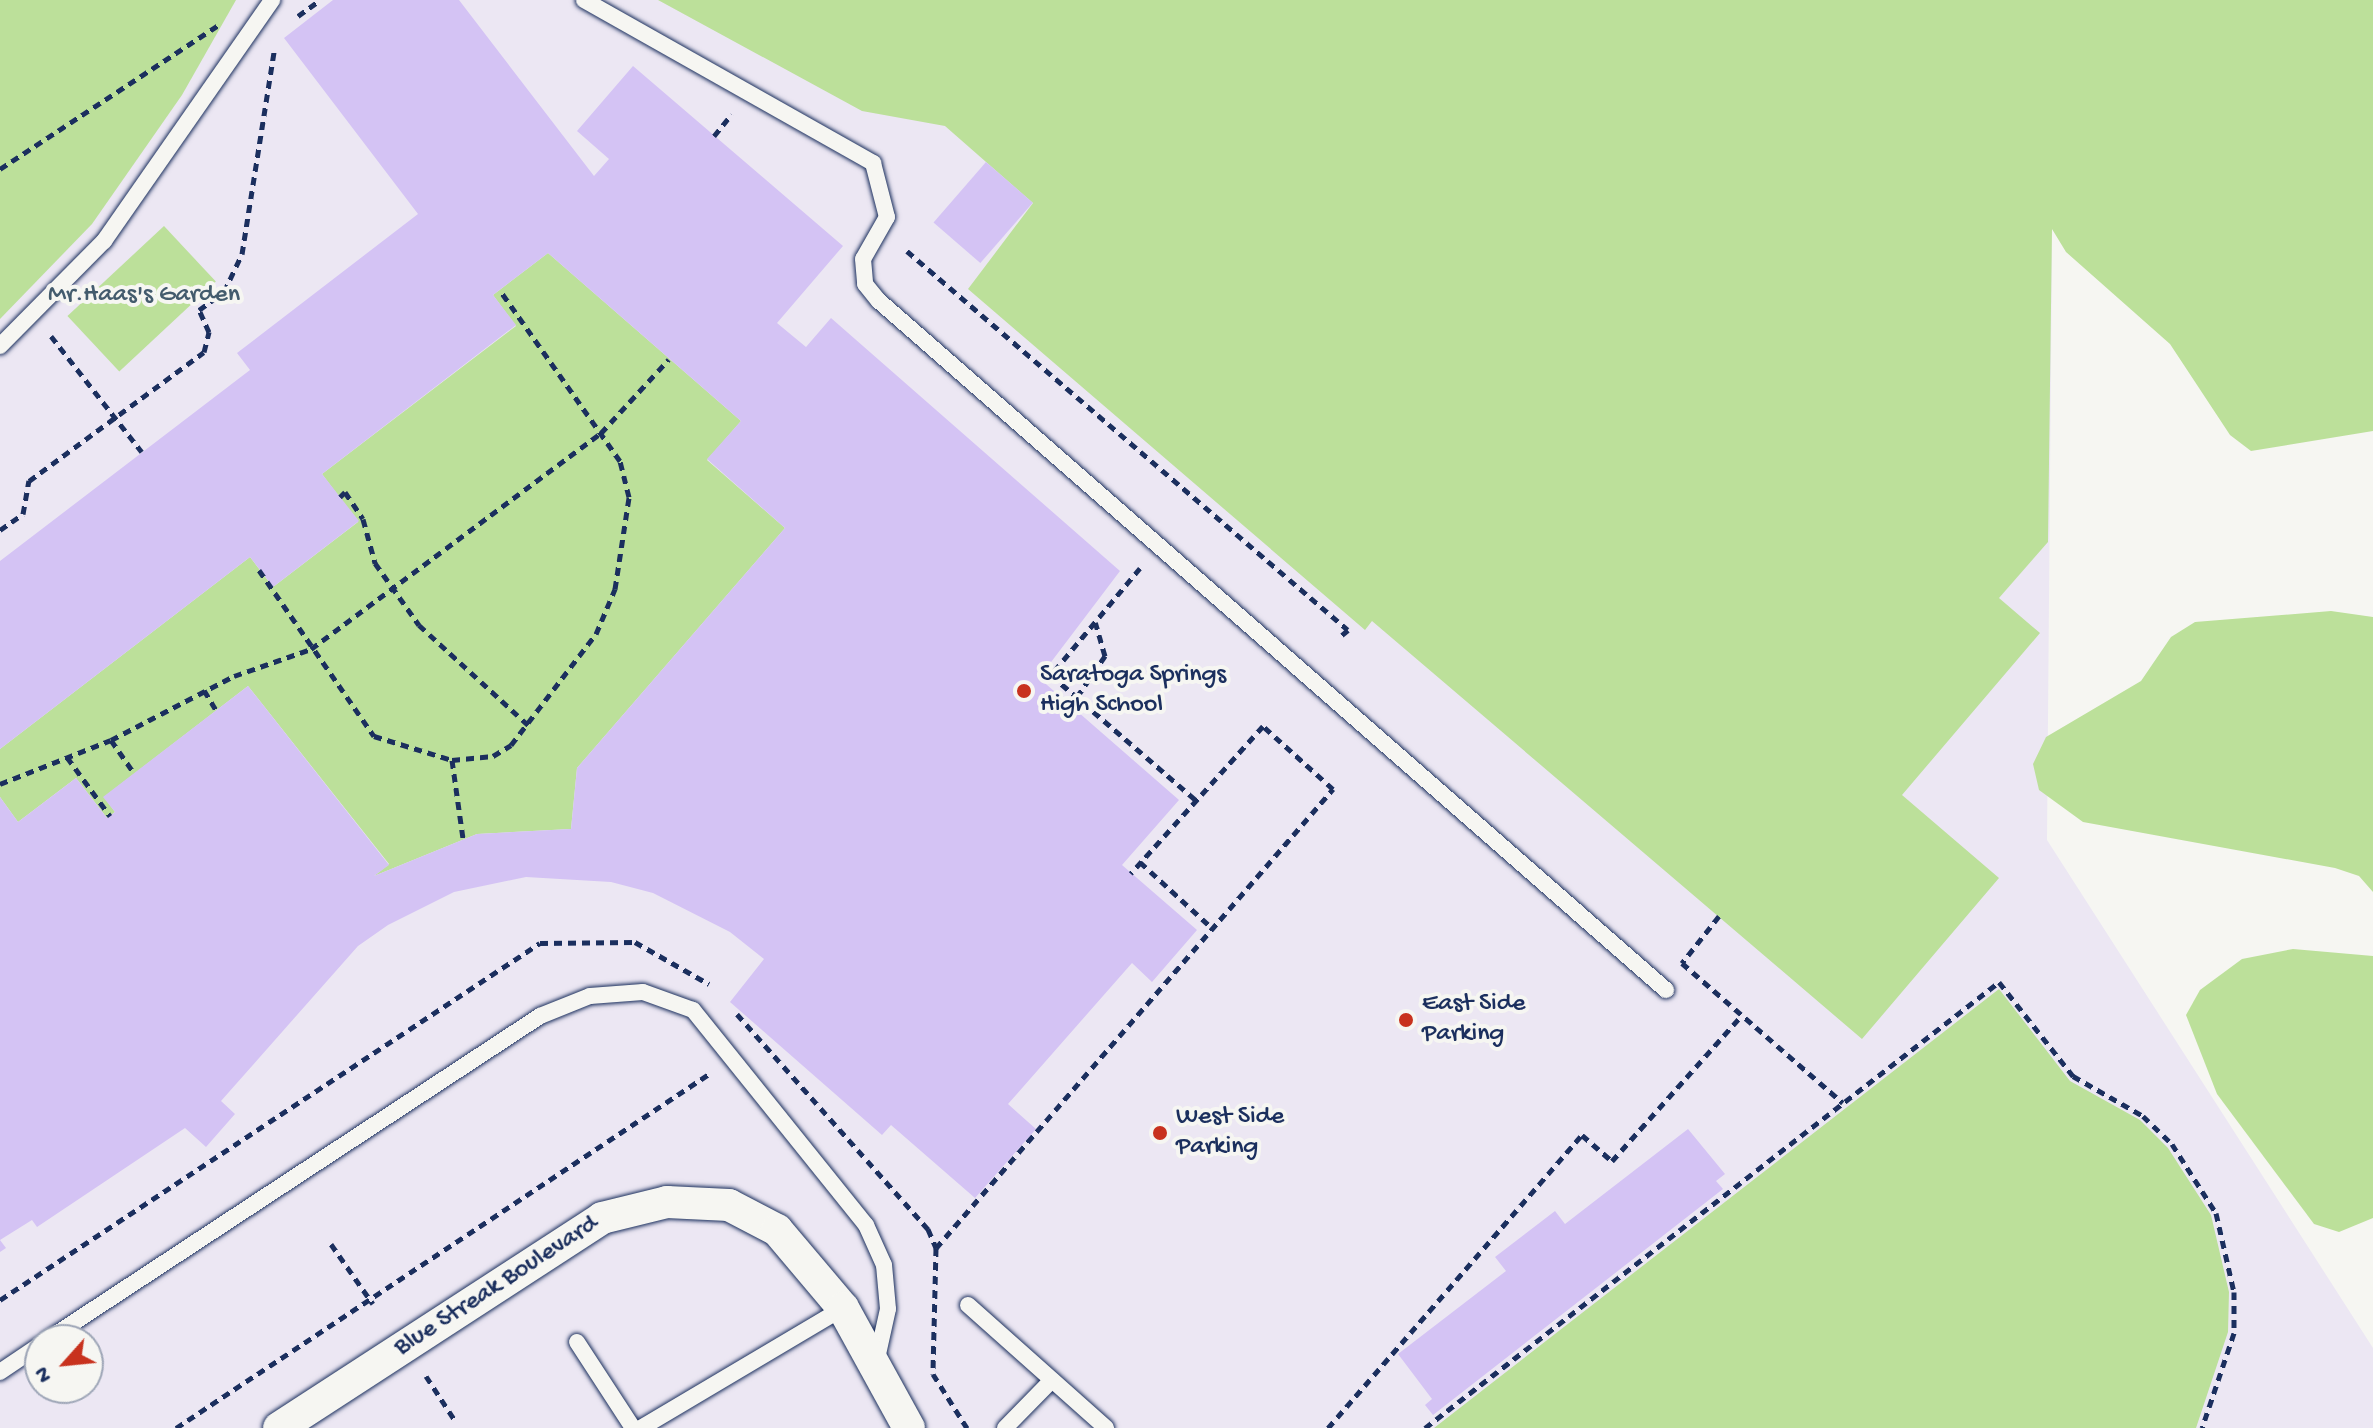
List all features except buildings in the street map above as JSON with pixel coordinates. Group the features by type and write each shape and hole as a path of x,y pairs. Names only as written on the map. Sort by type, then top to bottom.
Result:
{"street":[{"name":"Blue Streak Boulevard","path":"279,1428 590,1224 667,1202 729,1205 777,1230 843,1308 909,1428"}],"lane":[{"path":"0,346 104,241 272,0"},
{"path":"584,0 873,163 887,217 863,259 865,284 879,301 1666,990"},
{"path":"71,1324 540,1016 590,996 643,992 693,1010 866,1225 884,1265 888,1309 875,1369"},
{"path":"968,1305 1106,1428"},
{"path":"641,1428 843,1308"},
{"path":"577,1342 633,1428"},
{"path":"0,1372 24,1356"},
{"path":"1005,1428 1052,1380"}],"path":[{"path":"287,24 320,0"},
{"path":"0,169 221,23"},
{"path":"0,530 23,514 29,481 115,418 208,343 199,310 224,292 242,254 274,47"},
{"path":"714,136 742,102"},
{"path":"907,251 1348,630 1342,635"},
{"path":"259,570 374,736 452,760 493,756 528,725 572,671 615,589 629,497 620,461 500,290"},
{"path":"44,327 142,452"},
{"path":"0,784 111,740 204,690 311,649 601,433 669,359"},
{"path":"340,497 345,492 363,519 375,563 391,590 452,662 528,725"},
{"path":"1138,570 1051,675 1196,800"},
{"path":"1077,697 1105,656 1095,622"},
{"path":"204,690 216,710"},
{"path":"967,1428 933,1374 936,1248 1333,789 1263,726 1131,873"},
{"path":"111,740 134,773"},
{"path":"67,757 110,816"},
{"path":"452,760 463,838"},
{"path":"1140,862 1213,929"},
{"path":"1719,916 1682,963 1843,1103"},
{"path":"0,1300 540,943 573,937 635,942 694,969 718,992"},
{"path":"1425,1428 1999,982 2073,1076 2143,1116 2172,1144 2216,1213 2234,1292 2234,1333 2202,1428"},
{"path":"727,1003 936,1248"},
{"path":"1328,1428 1582,1135 1612,1161 1742,1015"},
{"path":"176,1428 372,1302 713,1071"},
{"path":"331,1244 372,1302"},
{"path":"425,1375 456,1422"}],"shaded area":[{"name":"Saratoga Springs High School","path":"0,0 2054,0 2047,840 2373,1348 2373,1428 0,1428"}],"green space":[{"path":"0,0 236,0 182,95 92,224 0,319"},
{"path":"658,0 2373,0 2373,431 2251,451 2230,435 2170,344 2066,252 2052,229 2048,542 1999,598 2040,633 1902,795 1999,878 1862,1039 1372,621 1365,630 968,289 1033,203 945,126 862,111"},
{"name":"Mr.Haas's Garden","path":"164,226 216,282 119,372 67,316"},
{"path":"548,253 741,421 707,460 785,528 577,768 571,829 477,834 374,876 389,864 248,686 104,797 115,812 107,818 76,778 18,822 0,797 0,749 250,557 273,587 358,522 322,474 516,326 493,295"},
{"path":"2331,611 2373,617 2373,892 2359,876 2335,868 2083,822 2039,790 2033,764 2046,737 2141,681 2171,637 2195,622"},
{"path":"2293,949 2373,956 2373,1218 2339,1232 2314,1224 2217,1094 2186,1015 2200,990 2242,959"},
{"path":"1999,989 2070,1081 2140,1120 2168,1148 2211,1215 2229,1292 2228,1332 2196,1428 1434,1428"}],"place":[{"name":"Saratoga Springs High School","path":"1024,691"},
{"name":"East Side Parking","path":"1406,1020"},
{"name":"West Side Parking","path":"1160,1133"}]}
